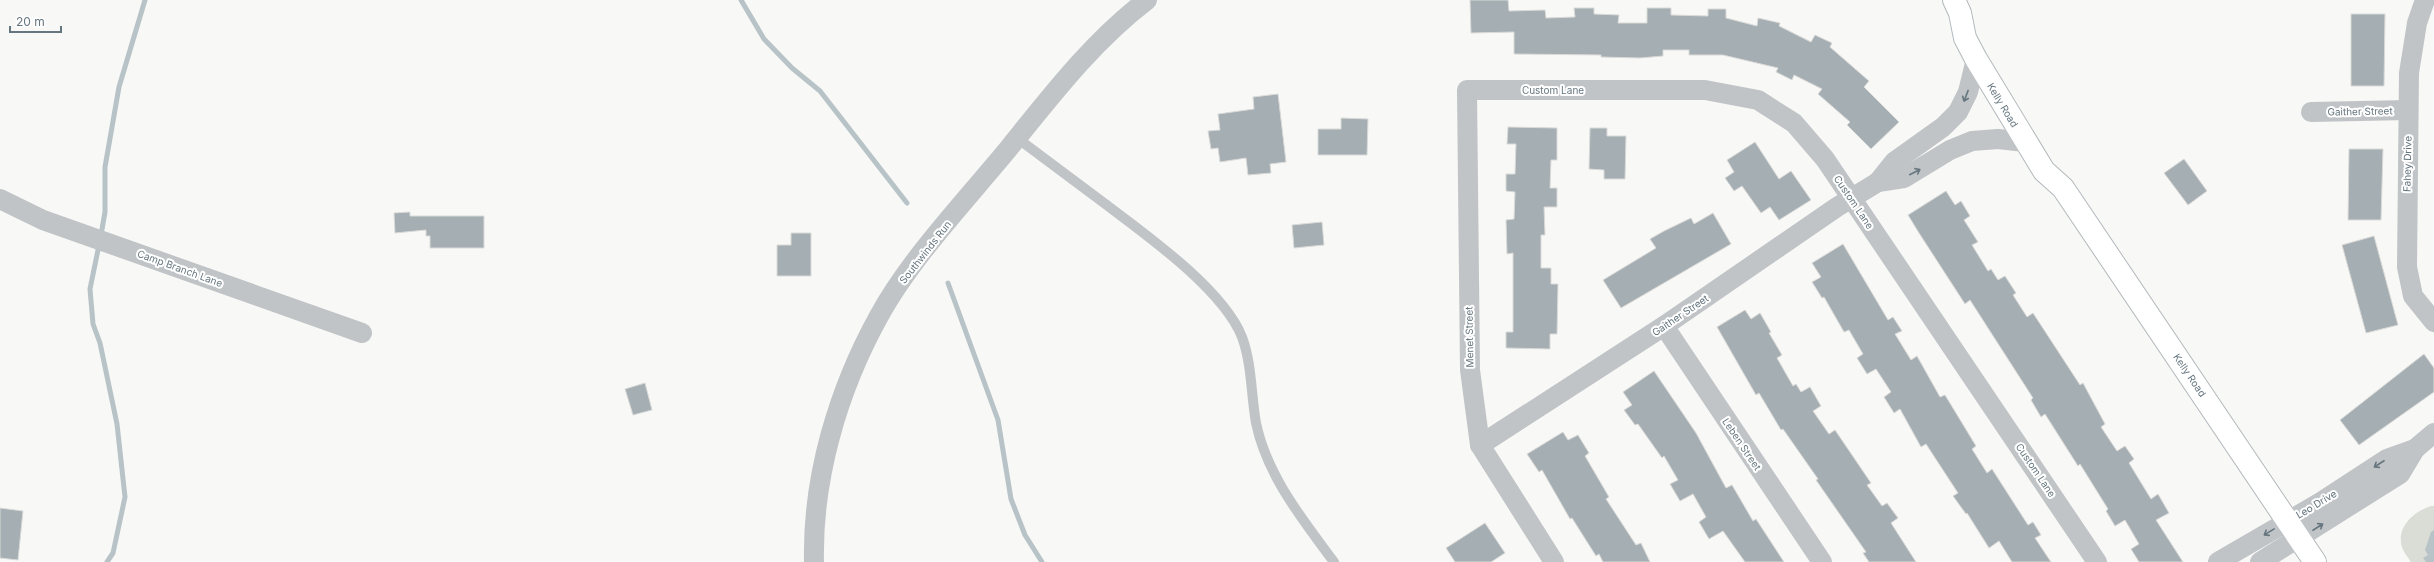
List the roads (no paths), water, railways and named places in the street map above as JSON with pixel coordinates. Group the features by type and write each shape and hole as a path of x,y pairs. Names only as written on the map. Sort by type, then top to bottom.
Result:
{"street":[{"name":"Southwinds Run","path":"814,562 816,513 826,448 855,364 879,315 917,261 1017,138 1100,40 1147,0"},
{"name":"Fahey Drive","path":"2425,0 2417,23 2409,73 2407,267 2414,296 2434,322"},
{"name":"Kelly Road","path":"1957,6 1965,38 1976,59 2044,171 2063,188 2315,562"},
{"name":"Kelly Road","path":"1957,6 1978,32 2013,97 2055,164 2063,188"},
{"name":"Gaither Street","path":"1878,182 1894,162 1943,127 1958,112 1968,92 1976,59"},
{"name":"Custom Lane","path":"1467,90 1705,90 1758,100 1794,123 1825,159 2097,562"},
{"name":"Menet Street","path":"1467,90 1470,370 1480,445 1554,562"},
{"name":"Gaither Street","path":"2311,112 2408,110"},
{"name":"Gaither Street","path":"1480,445 1664,326 1850,198 1878,182 1904,178 1950,150 1972,141 1998,139 2026,142"},
{"name":"Camp Branch Lane","path":"0,199 43,220 362,333"},
{"name":"Leben Street","path":"1664,326 1822,562"},
{"name":"Leo Drive","path":"2260,562 2300,539 2400,474 2415,450 2434,433"},
{"name":"Leo Drive","path":"2218,562 2288,521 2387,458 2415,450"}],"lane":[{"path":"1017,138 1143,232 1193,274 1223,308 1242,337 1249,367 1256,424 1268,460 1291,502 1334,562"}],"waterway":[{"path":"101,235 105,212 105,167 119,87 145,0"},
{"path":"741,0 764,39 792,68 820,91 907,203"},
{"path":"99,245 90,289 93,324 100,343 117,424 125,497 113,553 107,562"},
{"path":"948,283 998,420 1011,499 1025,535 1042,562"}]}
